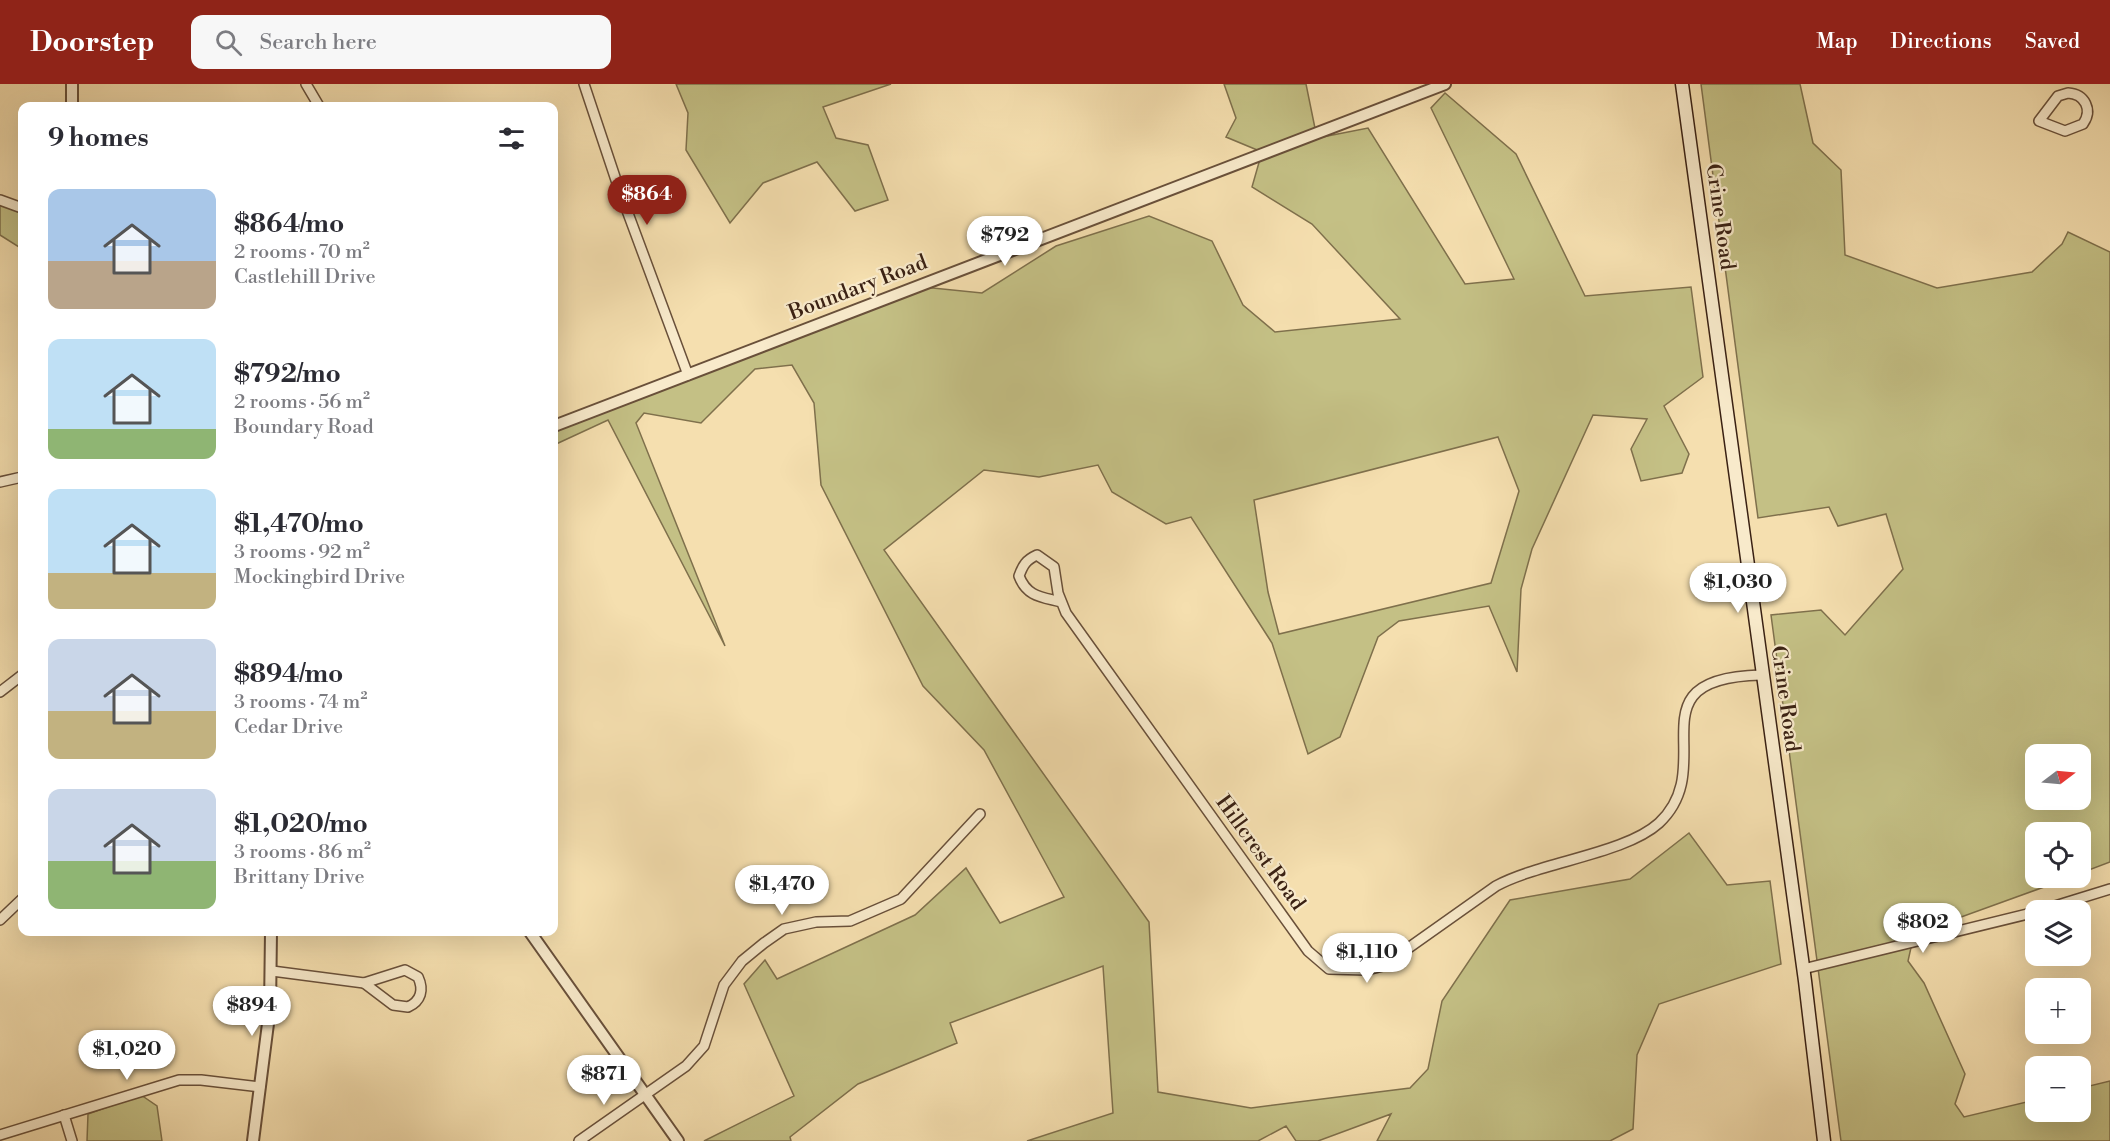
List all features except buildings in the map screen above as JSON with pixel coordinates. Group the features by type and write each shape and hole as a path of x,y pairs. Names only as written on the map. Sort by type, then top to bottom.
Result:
{"main road":[{"name":"Crine Road","path":"1682,84 1803,969 1824,1141"}],"street":[{"path":"72,84 72,102"},
{"path":"306,84 317,102"},
{"path":"584,84 619,189 688,375"},
{"name":"Boundary Road","path":"558,424 1445,84"},
{"path":"2062,94 2078,94 2088,108 2087,118 2079,127 2065,131 2039,121 2053,102 2062,94"},
{"path":"0,200 18,207"},
{"path":"0,482 18,478"},
{"name":"Hillcrest Road","path":"1061,602 1037,597 1023,587 1019,576 1023,565 1029,558 1037,555 1054,567 1061,602 1066,613 1308,951 1329,969 1347,971 1383,966 1496,886 1514,876 1616,846 1659,824 1680,791 1685,764 1683,725 1688,703 1695,692 1704,684 1722,677 1761,675"},
{"path":"0,692 18,678"},
{"path":"579,1141 686,1065 704,1046 724,985 742,961 764,943 784,930 816,922 850,921 901,899 980,814"},
{"path":"2074,900 2110,889"},
{"path":"0,920 18,903"},
{"path":"1803,969 2025,915"},
{"path":"253,1141 270,1008 271,936"},
{"path":"533,936 678,1141"},
{"path":"272,971 364,983 405,970 418,977 422,990 417,1001 402,1008 393,1005 364,983"},
{"path":"0,1135 178,1080 201,1080 260,1087"},
{"path":"64,1115 72,1141"}],"shaded area":[{"path":"676,84 891,84 823,107 836,138 868,145 888,200 855,211 817,162 763,183 730,223 686,150 688,113"},
{"path":"1224,84 1306,84 1317,138 1368,128 1465,284 1514,279 1431,108 1445,93 1516,154 1585,296 1691,287 1703,377 1664,406 1689,454 1682,473 1641,481 1631,449 1647,419 1593,415 1532,549 1521,589 1517,672 1489,606 1399,621 1378,637 1340,737 1308,754 1272,643 1191,517 1166,524 1112,492 1098,465 1039,477 984,470 884,550 1149,922 1158,1092 1251,1108 1410,1088 1428,1069 1442,1001 1510,900 1630,879 1689,833 1727,885 1770,881 1781,964 1659,1004 1637,1055 1633,1129 1610,1141 1377,1141 1391,1114 1318,1141 1296,1141 1286,1126 1258,1141 1027,1141 1113,1113 1103,966 950,1023 957,1043 858,1084 790,1137 791,1141 704,1141 794,1096 744,984 765,960 777,979 915,915 966,868 1000,923 1064,897 984,750 923,686 821,485 814,403 792,365 755,369 701,423 644,413 636,423 725,646 608,420 558,443 558,423 913,286 982,293 1056,246 1149,216 1212,241 1243,305 1275,332 1400,319 1312,224 1252,187 1262,152 1226,137 1236,118","holes":["1498,437 1519,491 1491,583 1279,634 1268,592 1254,500"]},
{"path":"1701,84 1800,84 1813,143 1841,170 1845,255 1937,288 2032,272 2062,244 2068,232 2110,252 2110,862 2091,869 2091,822 2025,822 2025,888 2041,888 1914,934 1908,961 1924,983 1965,1074 1955,1104 1964,1117 2025,1102 2025,1122 2091,1122 2091,1086 2110,1081 2110,1141 1841,1141 1771,615 1821,610 1845,635 1903,569 1886,514 1838,526 1829,507 1758,518"},
{"path":"0,205 18,211 18,246 0,235"},
{"path":"141,1095 157,1106 162,1141 87,1141 88,1114"}]}
